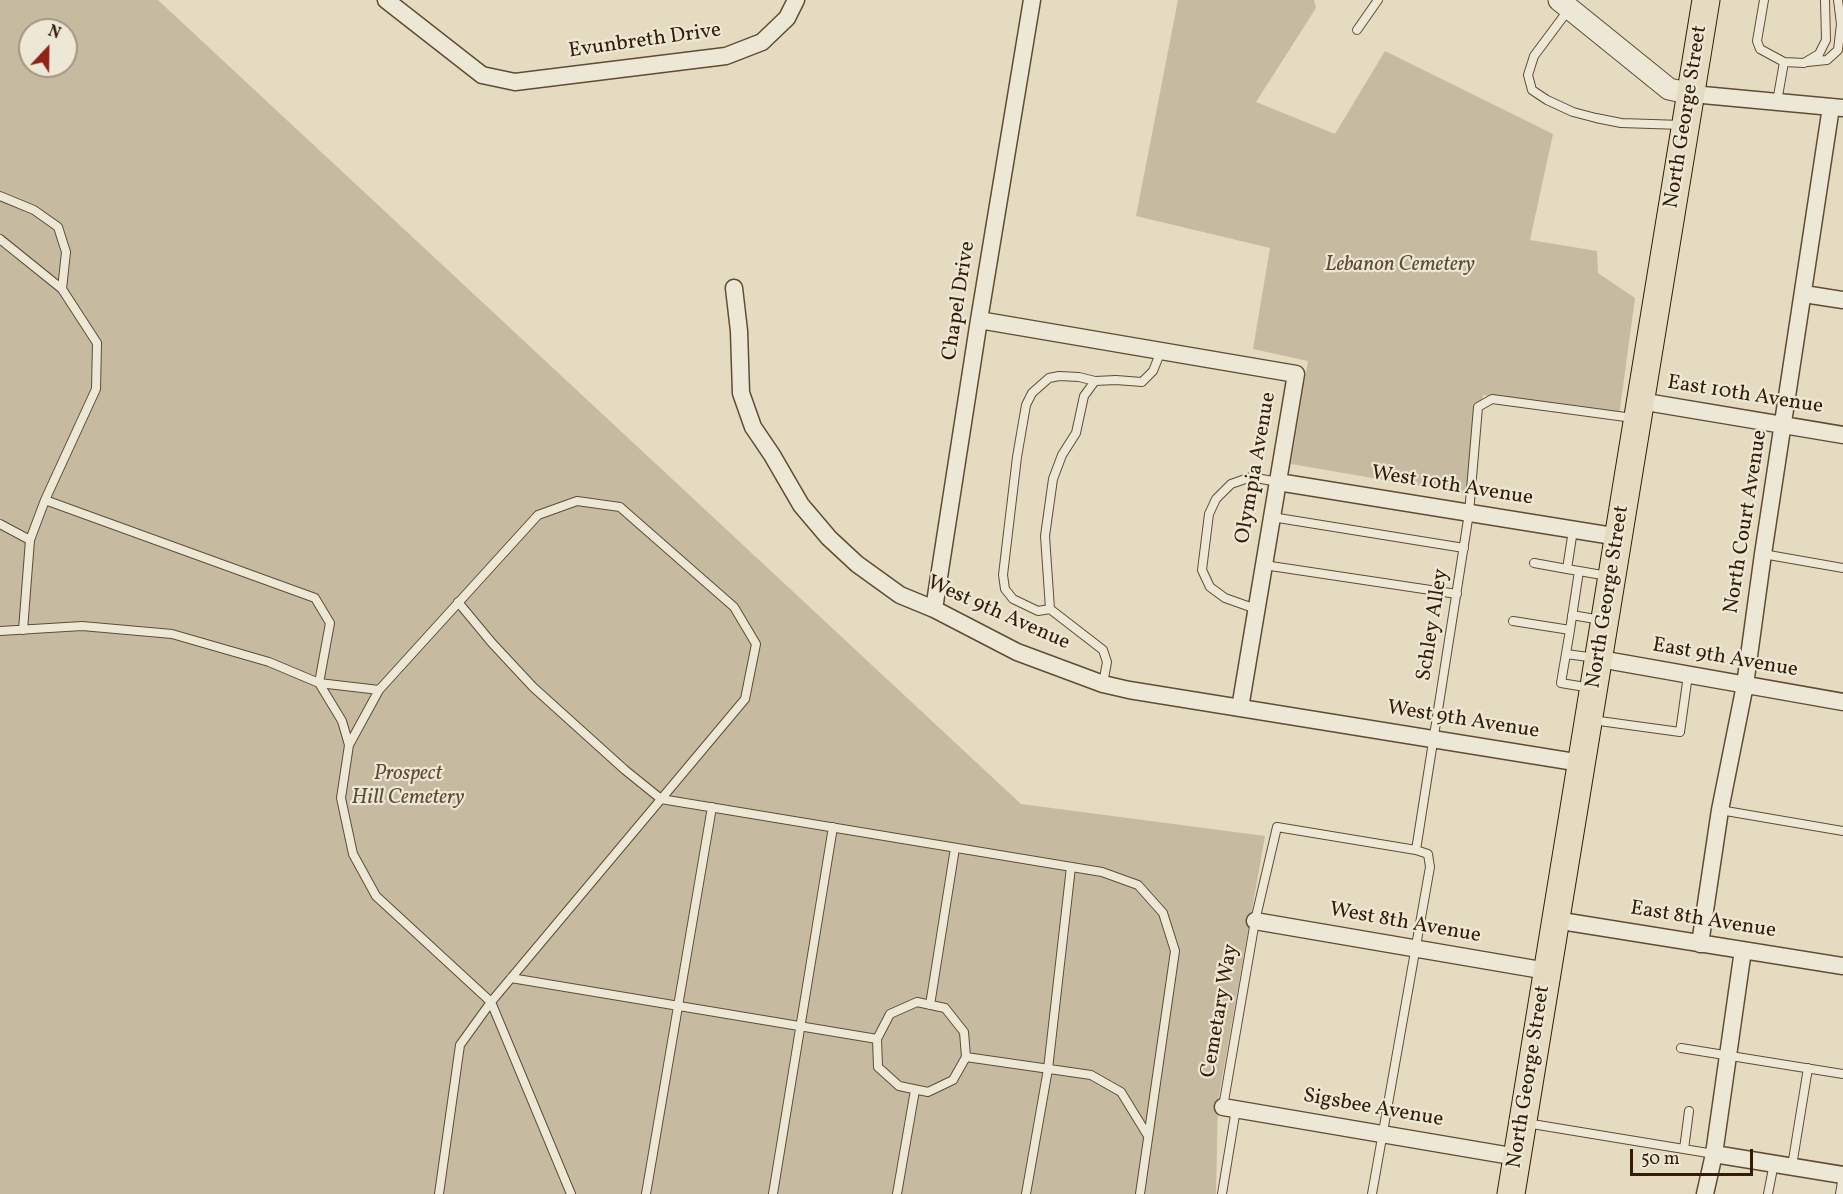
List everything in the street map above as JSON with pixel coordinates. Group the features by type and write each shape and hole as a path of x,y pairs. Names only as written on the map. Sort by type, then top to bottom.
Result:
{"main road":[{"name":"North George Street","path":"1511,1194 1706,0"}],"street":[{"name":"Evunbreth Drive","path":"386,0 482,75 514,82 726,56 762,42 787,18 796,0"},
{"name":"Chapel Drive","path":"934,609 1032,0"},
{"path":"1564,4 1669,88 1692,94 1837,107"},
{"name":"North Court Avenue","path":"1700,944 1720,810 1745,685 1804,294 1837,107"},
{"name":"West 9th Avenue","path":"734,288 739,331 741,393 753,427 801,505 829,538 857,564 900,595 934,609 1017,652 1103,684 1581,763"},
{"path":"1804,294 1843,300"},
{"name":"Olympia Avenue","path":"979,320 1296,374 1240,708"},
{"name":"East 10th Avenue","path":"1639,410 1784,425 1843,435"},
{"name":"West 10th Avenue","path":"1278,482 1619,537"},
{"name":"East 9th Avenue","path":"1600,659 1843,702"},
{"name":"East 8th Avenue","path":"1555,920 1843,966"},
{"name":"West 8th Avenue","path":"1255,921 1547,971"},
{"path":"1705,1194 1714,1154 1743,950"},
{"name":"Sigsbee Avenue","path":"1229,1108 1517,1157"},
{"path":"1714,1154 1843,1174"}],"lane":[{"path":"1357,30 1378,0"},
{"path":"1764,0 1757,41 1760,49 1784,62 1803,63 1827,60 1838,50 1841,24 1838,0"},
{"path":"1803,63 1819,54 1826,40 1825,0"},
{"path":"1564,4 1534,56 1528,75 1532,90 1573,112 1596,118 1621,123 1687,126"},
{"path":"1777,102 1784,62"},
{"path":"0,196 34,210 58,227 66,252 62,289"},
{"path":"0,239 62,289 97,344 96,389 45,500 30,540 23,630"},
{"path":"1103,684 1107,662 1103,650 1050,609 1038,611 1012,599 1005,589 1003,575 1017,457 1026,405 1032,393 1049,378 1059,376 1095,381 1142,382 1153,371 1161,351"},
{"path":"1050,609 1045,536 1053,479 1062,455 1076,433 1084,396 1095,381"},
{"name":"Schley Alley","path":"1416,850 1469,513 1479,407 1492,399 1639,410"},
{"path":"1256,609 1225,598 1210,586 1202,570 1209,514 1216,499 1231,484 1251,477 1278,482"},
{"path":"45,500 315,598 330,623 319,682 342,721 349,745"},
{"path":"438,1194 460,1045 491,1002 745,699 756,644 734,607 620,507 577,501 538,515 379,690 349,745 341,798 352,854 376,896 491,1002 571,1194"},
{"path":"1272,517 1464,548"},
{"path":"0,524 30,540"},
{"path":"1567,569 1573,530"},
{"path":"1763,554 1843,568"},
{"path":"1534,564 1613,577"},
{"path":"1264,565 1456,594"},
{"path":"1579,571 1561,683 1594,689"},
{"path":"458,602 533,687 661,799 1102,872 1138,885 1163,913 1175,951 1140,1194"},
{"path":"1572,615 1606,621"},
{"path":"1513,621 1570,630"},
{"path":"0,631 82,626 172,634 269,662 319,682 379,690"},
{"path":"1566,654 1600,659"},
{"path":"1589,720 1680,732 1688,675"},
{"path":"646,1194 712,807"},
{"path":"1720,810 1843,831"},
{"path":"774,1194 833,827"},
{"name":"Cemetary Way","path":"1222,1194 1229,1108 1255,921 1277,827 1416,850"},
{"path":"930,1005 955,848"},
{"path":"1372,1194 1430,867 1428,854 1416,850"},
{"path":"1026,1194 1048,1069 1071,867"},
{"path":"511,978 877,1039"},
{"path":"917,1002 945,1008 964,1032 966,1057 953,1080 928,1092 915,1090 898,1086 878,1067 877,1039 890,1014 917,1002"},
{"path":"1681,1048 1843,1074"},
{"path":"966,1057 1091,1075 1121,1092 1148,1136"},
{"path":"1792,1166 1808,1068"},
{"path":"897,1194 915,1090"},
{"path":"1684,1149 1689,1111"},
{"path":"1522,1122 1714,1154"},
{"path":"1768,1194 1774,1163"},
{"path":"1840,1194 1843,1174"}],"green space":[{"name":"Prospect Hill Cemetery","path":"0,0 158,0 1021,804 1265,836 1218,1101 1216,1194 0,1194"},
{"name":"Lebanon Cemetery","path":"1178,0 1314,0 1316,8 1256,102 1335,134 1385,51 1553,134 1530,240 1597,251 1598,273 1635,298 1619,416 1483,395 1471,495 1291,464 1308,361 1253,349 1270,248 1136,216"}]}
